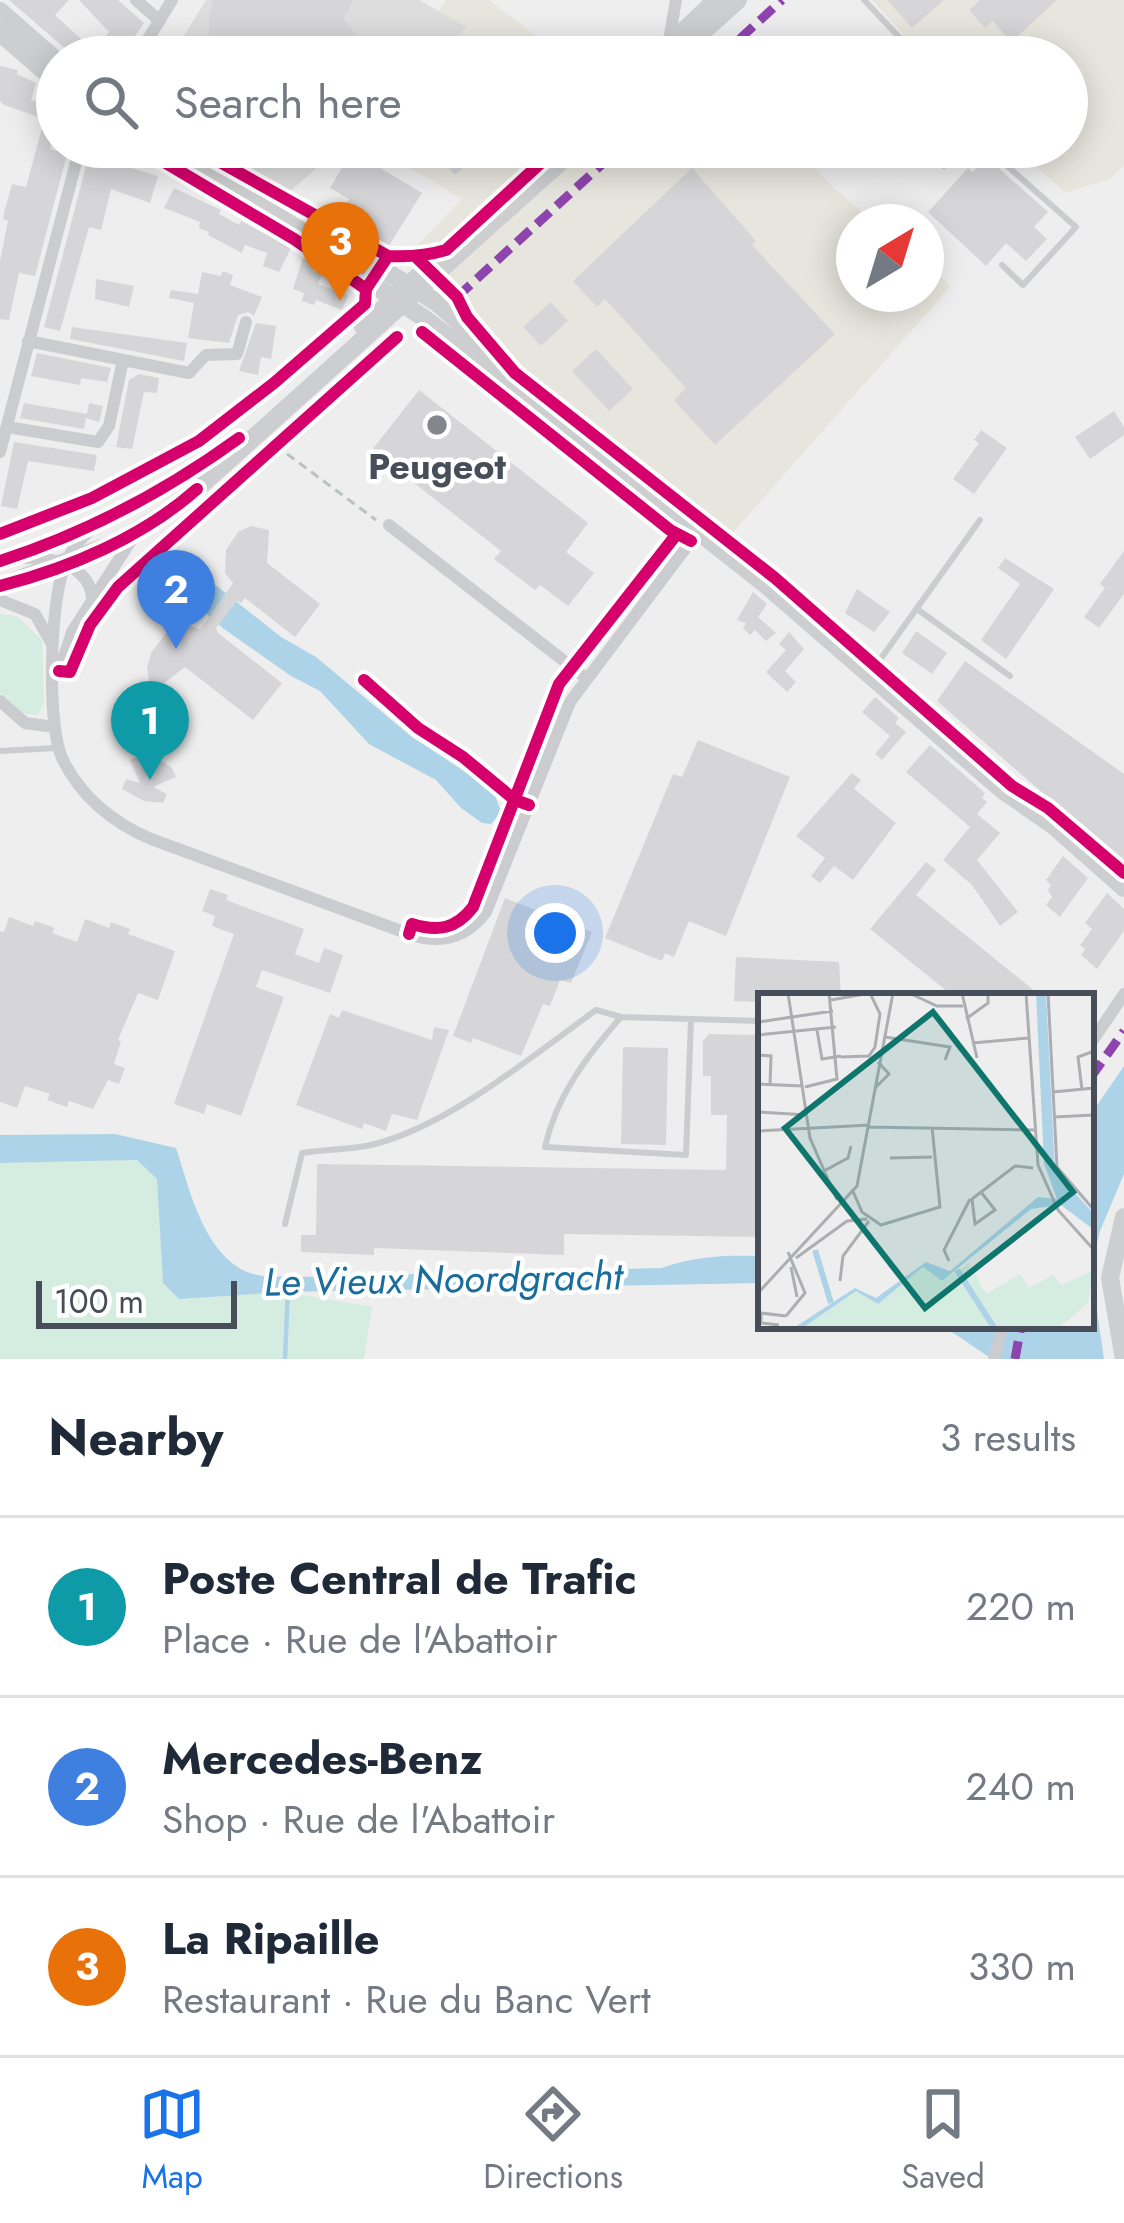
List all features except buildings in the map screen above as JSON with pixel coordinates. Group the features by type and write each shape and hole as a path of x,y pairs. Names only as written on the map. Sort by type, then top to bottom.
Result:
{"street":[{"path":"136,0 160,21"},
{"path":"150,36 172,0"},
{"path":"676,0 677,36"},
{"path":"687,36 716,0"},
{"path":"692,36 738,0"},
{"path":"0,11 36,43"},
{"path":"0,33 36,64"},
{"path":"0,452 74,168"},
{"path":"202,168 462,323 525,394"},
{"path":"0,586 65,565 139,531 196,490 536,168"},
{"path":"2,560 98,523 163,489 244,434 553,168"},
{"path":"267,207 335,238 407,294 766,585 1009,795 1054,826 1124,887"},
{"path":"28,341 192,373 206,355 237,354 246,322"},
{"path":"7,427 98,442 109,426 123,360"},
{"path":"98,523 74,547 65,565 58,587 54,651 58,748 96,805 135,832 409,934 438,940 466,931 486,912 562,719 586,678 697,533"},
{"path":"389,525 586,678"},
{"path":"54,700 65,648 139,531"},
{"path":"2,560 36,557 65,565 89,581 92,599"},
{"path":"0,600 20,605 38,617 54,651"},
{"path":"0,701 26,723 55,728"},
{"path":"1094,1038 1124,994"},
{"path":"1123,1352 1110,1278 1124,1217"},
{"path":"994,1359 1002,1329"}],"lane":[{"path":"864,0 898,36"},
{"path":"1002,265 1023,285 1076,226 1010,168"},
{"path":"870,674 980,520"},
{"path":"916,609 1010,676"},
{"path":"0,751 58,748"},
{"path":"285,1224 302,1153 373,1145 418,1128 517,1067 596,1010 621,1017 758,1021"},
{"path":"621,1017 579,1067 550,1124 545,1148 686,1155 691,1019"}],"path":[{"path":"275,445 367,517 389,525"}],"shaded area":[{"path":"206,0 419,0 467,27 456,36 184,36"},
{"path":"446,0 489,0 536,36 453,36 438,11"},
{"path":"872,0 1124,0 1124,165 1110,179 1065,193 1038,168 1088,168 1088,36 905,36"},
{"path":"244,168 317,168 288,193"},
{"path":"410,168 815,168 853,204 836,204 836,312 928,312 729,537 519,367 414,248 462,199"}],"green space":[{"path":"0,614 17,616 42,640 44,701 38,715 22,713 0,693"},
{"path":"137,1160 157,1179 163,1283 179,1299 285,1292 372,1307 364,1359 0,1359 0,1163"}],"water":[{"path":"175,553 281,637 316,657 412,737 476,779 495,795 501,812 491,824 482,823 436,780 369,744 320,691 291,676 155,577 156,563"},
{"path":"1124,1066 1124,1174 1094,1255 1094,1110"},
{"name":"Le Vieux Noordgracht","path":"115,1134 176,1148 209,1235 232,1263 252,1274 295,1277 661,1268 722,1256 758,1256 758,1283 285,1292 179,1299 163,1283 157,1179 137,1160 0,1163 0,1135"},
{"path":"1094,1291 1104,1359 992,1359 947,1329 1094,1329"}],"waterway":[{"name":"Le Vieux Noordgracht","path":"285,1359 288,1287"}],"marked path":[{"path":"743,36 782,0"},
{"path":"457,297 598,168"},
{"path":"171,598 203,559"},
{"path":"1094,1073 1124,1031"},
{"path":"1015,1359 1020,1329"}],"cycle path":[{"path":"174,168 294,239 366,289"},
{"path":"231,168 388,256 446,250 535,168"},
{"path":"0,534 92,498 199,441 365,304 366,289 388,256"},
{"path":"416,257 457,297 467,317 515,373 775,578 1012,786 1048,808 1124,873"},
{"path":"422,332 670,530 691,541"},
{"path":"59,671 70,672 90,625 118,587 397,337"},
{"path":"0,561 125,509 239,438"},
{"path":"0,586 104,549 153,522 197,489"},
{"path":"409,934 412,924 430,928 453,924 473,907 559,684 676,535"},
{"path":"364,680 418,728 515,800 529,805"}],"place":[{"name":"La Ripaille","path":"340,301"},
{"name":"Peugeot","path":"437,425"},
{"name":"Mercedes-Benz","path":"176,649"},
{"name":"Poste Central de Trafic","path":"150,780"}]}
